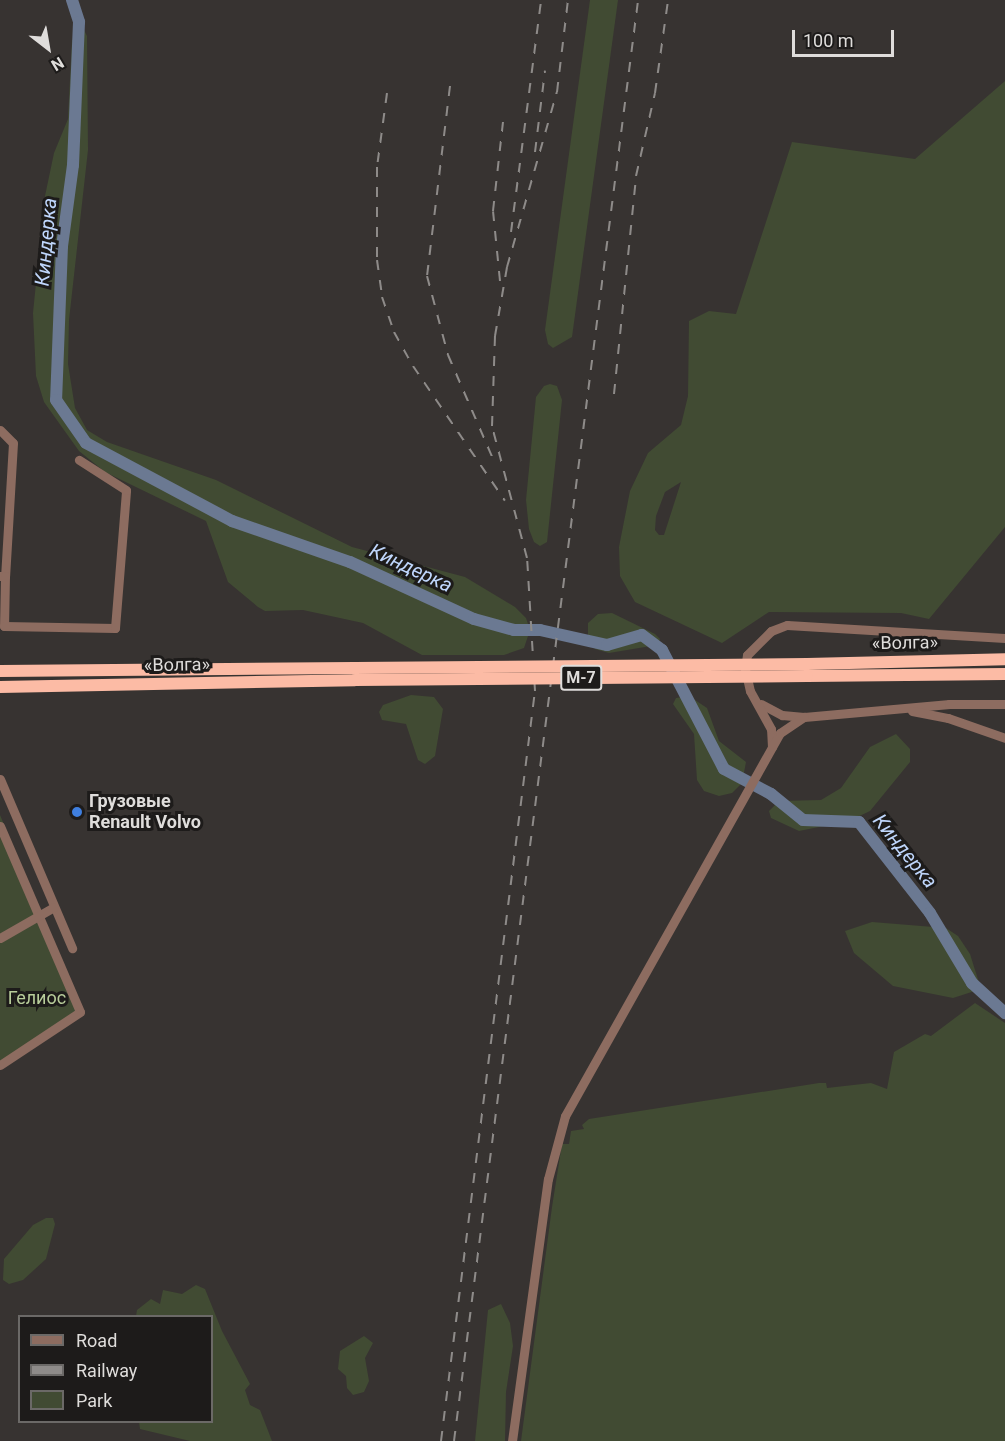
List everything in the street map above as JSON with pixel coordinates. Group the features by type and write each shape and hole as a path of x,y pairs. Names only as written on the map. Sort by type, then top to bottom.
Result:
{"highway":[{"name":"«Волга»","path":"807,670 1005,659"},
{"name":"«Волга»","path":"807,670 1005,674"},
{"name":"М-7","path":"355,674 807,670"},
{"name":"«Волга»","path":"0,671 355,674"},
{"name":"«Волга»","path":"0,687 355,674"}],"street":[{"path":"0,430 13,442 3,576 4,626 115,628 126,490 79,460"},
{"path":"772,747 771,729 747,682 747,655 761,638 787,626 1005,638"},
{"path":"757,701 782,716 804,717 904,710 949,704 1005,704"},
{"path":"904,710 948,718 1005,738"},
{"path":"512,1441 548,1179 565,1116 783,728 804,717"},
{"path":"0,779 72,948"},
{"path":"0,826 80,1012 0,1065"},
{"path":"0,938 54,907"}],"green space":[{"path":"590,0 618,0 572,337 553,348 548,344 545,330"},
{"path":"84,30 87,36 88,150 69,320 68,364 75,408 87,430 107,442 216,480 352,547 465,577 515,607 526,618 530,630 524,648 504,655 422,655 363,623 303,610 265,611 228,582 206,521 105,472 79,451 44,402 36,376 33,313 36,283 45,243 45,196 54,153 68,119 72,40"},
{"path":"1005,81 1005,527 929,619 901,613 769,612 722,643 635,602 620,576 619,547 630,491 648,453 681,425 688,396 689,321 709,311 736,314 792,142 915,159","holes":["681,482 664,535 659,535 655,530 656,516 665,492"]},
{"path":"550,384 557,386 562,400 547,542 540,546 534,542 529,529 526,500 536,397 544,386"},
{"path":"612,613 655,634 660,639 657,645 609,653 595,649 588,637 588,623 598,614"},
{"path":"411,695 434,697 443,709 435,756 425,764 418,760 406,724 382,720 379,712 383,705"},
{"path":"689,696 707,708 719,741 746,762 742,783 732,793 719,796 704,791 697,780 694,734 673,704 676,698"},
{"path":"896,734 910,749 910,762 870,811 849,821 799,831 771,818 769,811 779,801 821,800 841,788 870,747"},
{"name":"Гелиос","path":"0,815 84,1015 0,1067"},
{"path":"872,922 946,928 958,936 970,954 981,989 953,998 893,986 854,953 845,931"},
{"path":"975,1003 1005,1023 1005,1441 521,1441 562,1144 569,1144 571,1131 584,1129 582,1125 589,1119 819,1083 826,1083 827,1088 871,1083 887,1089 894,1052 925,1034 931,1036"},
{"path":"46,1218 53,1218 55,1224 46,1259 23,1280 9,1284 3,1280 4,1259 33,1225"},
{"path":"196,1285 205,1289 222,1331 250,1384 245,1390 250,1405 260,1410 272,1441 190,1441 140,1429 139,1423 213,1423 213,1315 136,1315 137,1310 151,1299 160,1304 163,1290 182,1294"},
{"path":"501,1304 510,1323 513,1346 506,1392 505,1441 475,1441 488,1310"},
{"path":"364,1336 373,1343 365,1358 369,1381 364,1392 353,1395 347,1388 346,1376 338,1369 340,1351"}],"waterway":[{"name":"Киндерка","path":"72,0 79,22 73,165 62,246 56,400 86,443 232,521 350,562 474,619 514,630 540,630 607,645 642,635 662,650 724,769 771,794 803,820 859,822 930,913 972,983 1005,1013"}],"railway":[{"path":"511,232 541,0"},
{"path":"441,1441 535,691 527,558 492,426 495,336 507,267 557,92 568,0"},
{"path":"454,1441 638,0"},
{"path":"614,394 636,176 655,93 668,0"},
{"path":"535,152 545,71"},
{"path":"450,86 427,276 448,355 493,459"},
{"path":"387,93 377,167 377,260 382,297 394,332 413,366 505,501"},
{"path":"500,281 493,211 503,122"}],"place":[{"name":"Грузовые Renault Volvo","path":"77,812"}]}
